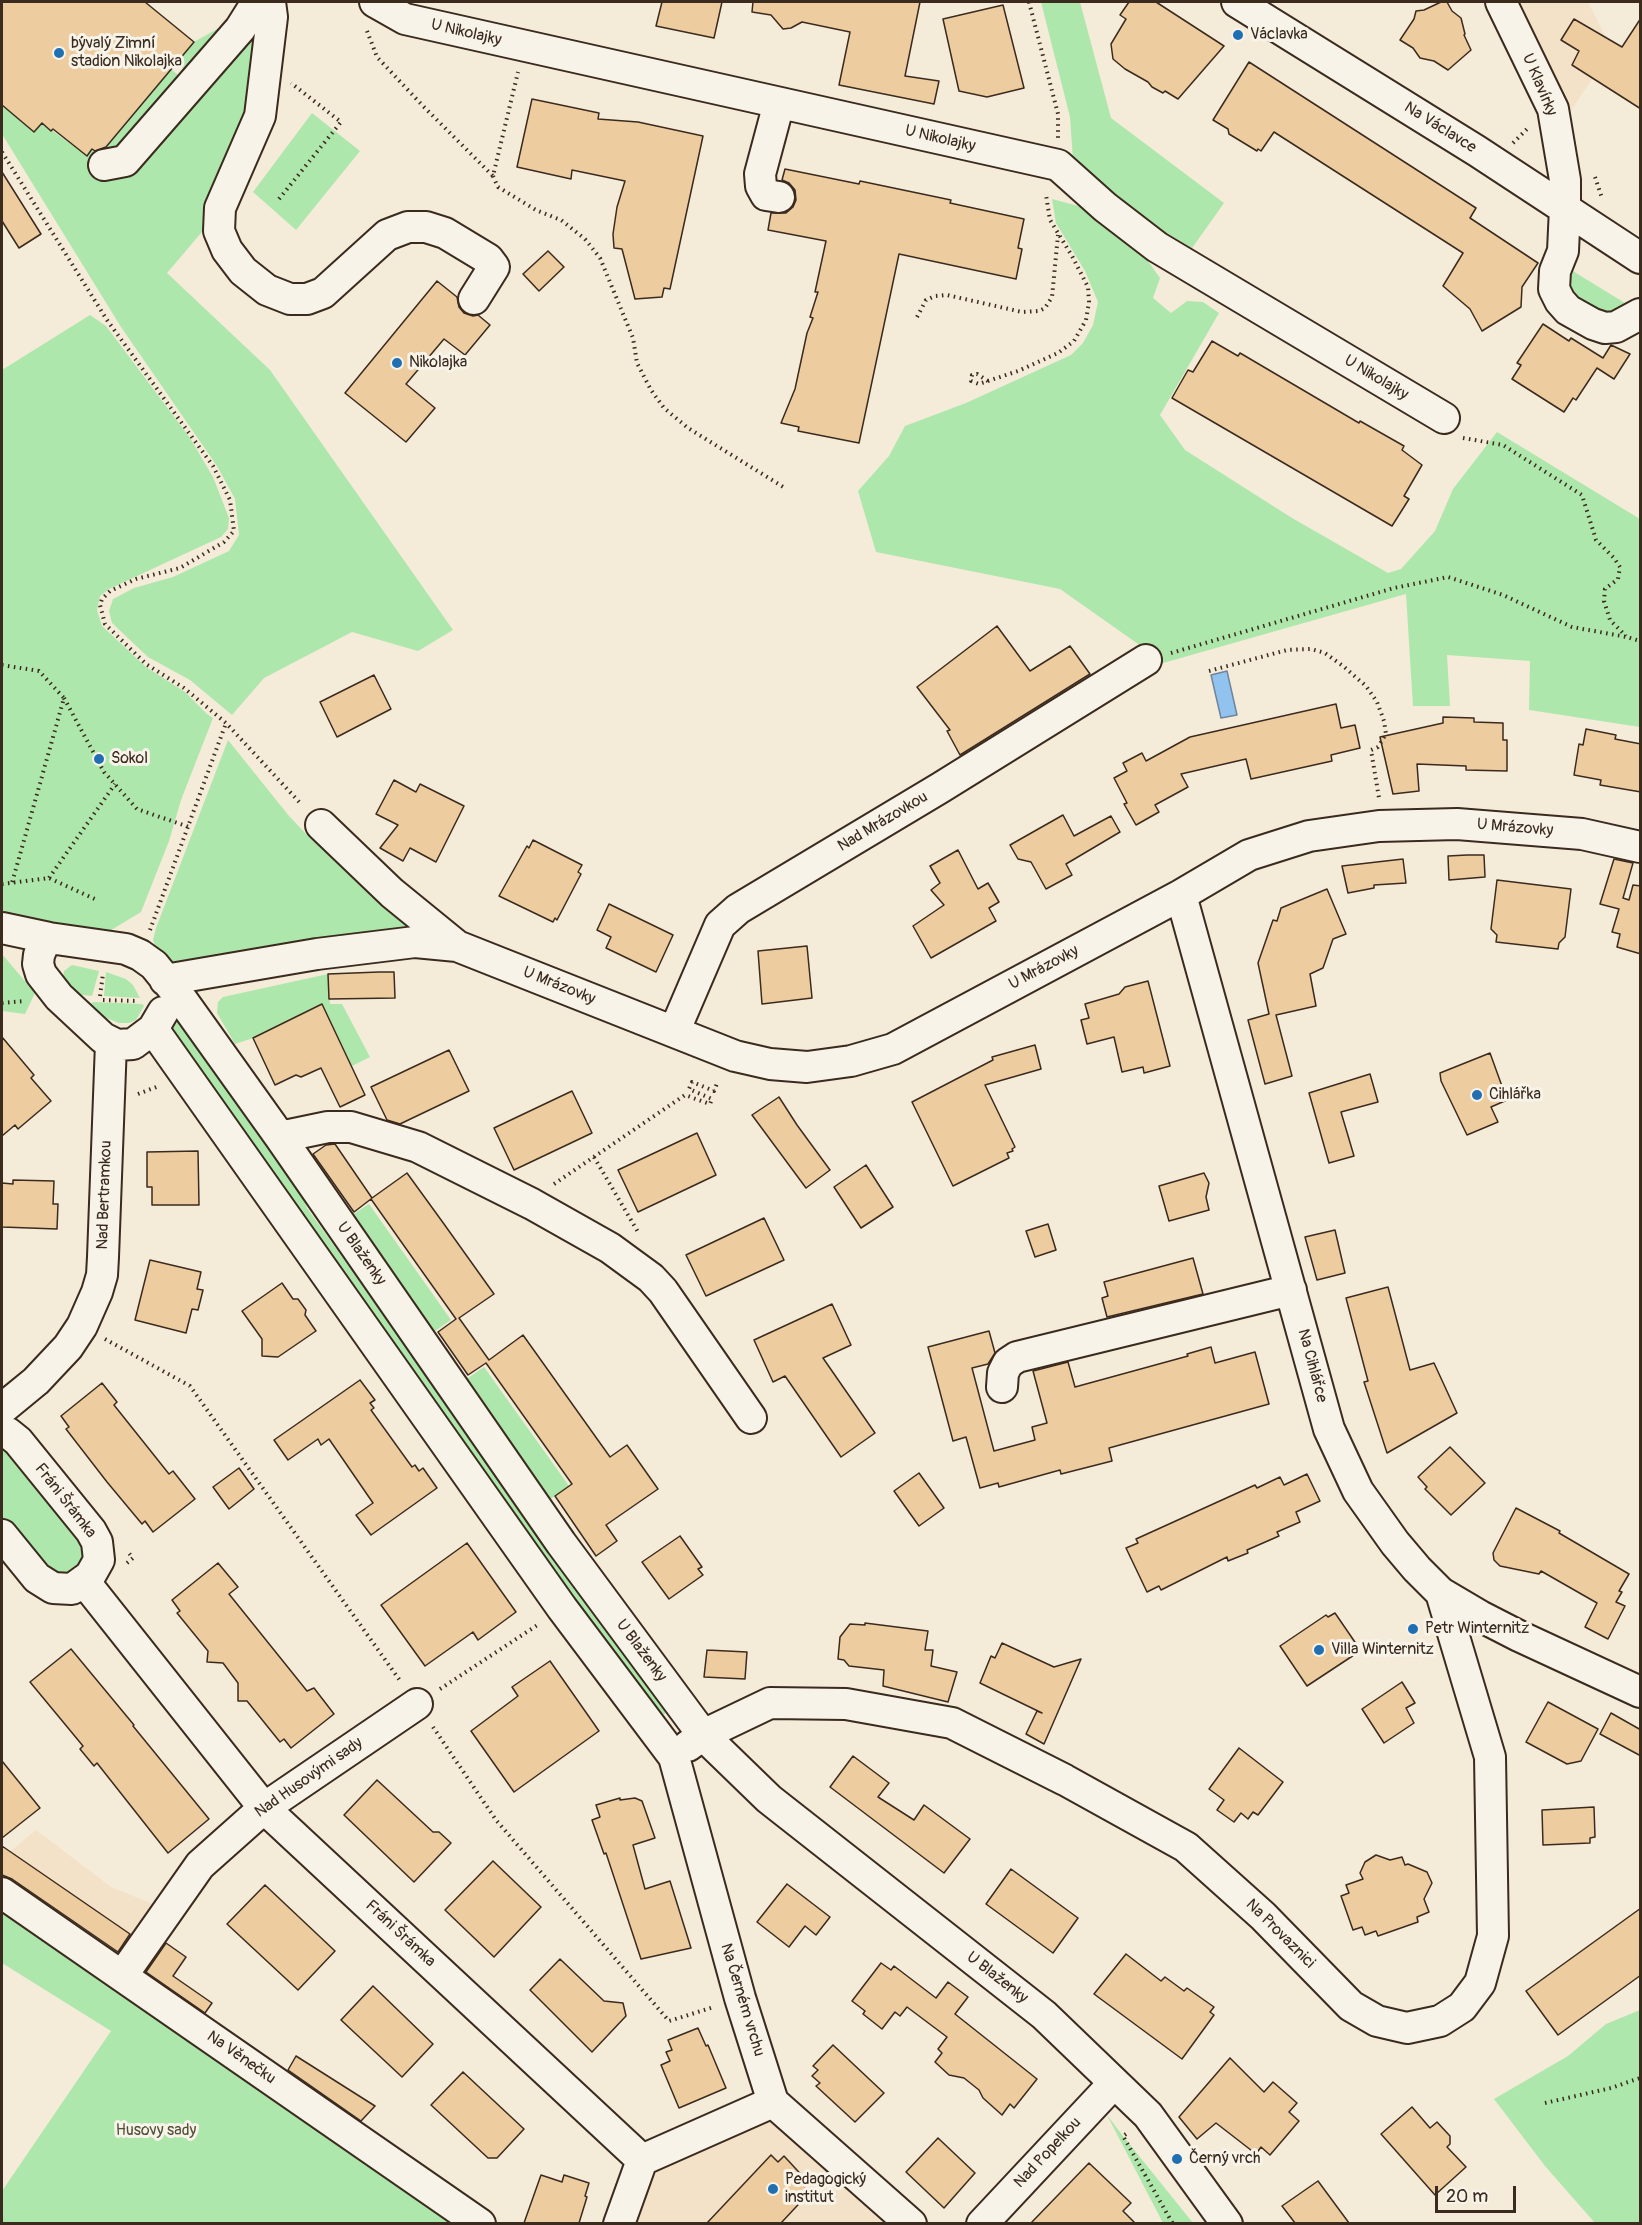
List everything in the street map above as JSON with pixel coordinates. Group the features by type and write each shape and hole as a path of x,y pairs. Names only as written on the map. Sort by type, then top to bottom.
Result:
{"street":[{"path":"104,165 125,161 240,28 257,2"},
{"path":"270,2 272,17 260,116 220,208 219,231 227,250 243,271 267,290 291,299 307,299 323,293 387,235 408,227 426,227 445,233 488,259 494,267 474,300"},
{"name":"Na Václavce","path":"1238,2 1641,258"},
{"name":"U Klavírky","path":"1501,2 1552,109 1565,180 1563,251 1554,279 1554,289 1568,310 1605,328 1616,327 1641,314"},
{"name":"U Nikolajky","path":"370,15 405,19 1058,165 1105,207 1157,247 1444,418"},
{"path":"779,103 760,174 760,186 766,195 779,197"},
{"name":"Nad Mrázovkou","path":"674,1032 720,925 738,909 940,788 1146,660"},
{"name":"U Mrázovky","path":"165,980 317,954 415,942 457,946 735,1056 770,1064 807,1067 872,1056 893,1049 1181,895 1250,855 1309,836 1378,826 1457,824 1582,834 1641,847"},
{"name":"U Mrázovky","path":"321,825 392,893 457,946"},
{"name":"Na Cihlářce","path":"1181,895 1329,1429 1358,1491 1395,1542 1441,1593 1519,1636 1641,1692"},
{"path":"2,928 101,945 140,955 154,965 165,980 167,999 162,1015 153,1029 134,1044 111,1043 76,1015 45,980 39,966 38,959 41,950 50,938"},
{"name":"U Blaženky","path":"165,980 180,997 280,1137 561,1543 703,1735 769,1799 1044,2015 1148,2115 1227,2223"},
{"path":"153,1029 562,1608 674,1757 703,1735"},
{"name":"Nad Bertramkou","path":"2,1409 36,1381 69,1347 82,1326 97,1292 102,1275 111,1043"},
{"path":"280,1137 328,1127 351,1127 418,1147 532,1204 609,1248 651,1278 663,1291 751,1418"},
{"path":"1002,1388 1003,1373 1008,1363 1017,1357 1291,1290"},
{"name":"Fráni Šrámka","path":"2,1431 18,1441 91,1531 97,1542 99,1560 90,1576 84,1581 264,1808 642,2160"},
{"path":"2,1535 37,1578 44,1583 53,1588 72,1589 84,1581"},
{"name":"Na Provaznici","path":"703,1735 770,1703 846,1704 952,1724 1065,1780 1186,1847 1263,1916 1351,2006 1377,2021 1407,2028 1440,2021 1462,2007 1480,1983 1493,1936 1490,1757 1441,1593"},
{"name":"Nad Husovými sady","path":"122,1976 200,1866 264,1808 417,1704"},
{"name":"Na Černém vrchu","path":"674,1757 740,1998 773,2102"},
{"name":"Na Věnečku","path":"2,1893 480,2223"},
{"name":"Nad Popelkou","path":"982,2223 1114,2083"},
{"path":"619,2223 642,2160 773,2102 911,2223"}],"path":[{"path":"1029,2 1058,114"},
{"path":"370,15 377,57 493,176 498,186 536,210 561,220 585,239 600,258 633,338 638,363 651,390 664,408 688,428 785,488"},
{"path":"267,56 284,77 341,123 279,199"},
{"path":"493,176 519,68"},
{"path":"2,152 107,320 213,466 230,500 234,531 224,542 180,568 136,579 110,591 102,598 100,605 105,624 146,664 184,688 226,723 321,825"},
{"path":"988,381 1018,371 1058,353 1074,341 1086,320 1089,302 1088,287 1050,220 1046,195"},
{"path":"917,317 926,300 935,296 947,296 1022,312 1040,311 1045,308 1052,297 1058,234"},
{"path":"1444,418 1451,436 1503,445 1582,495 1596,540 1620,567 1618,579 1605,590 1604,601 1610,620 1627,637"},
{"path":"1146,660 1394,588 1448,577 1503,595 1572,627 1627,637 1641,642"},
{"path":"1209,671 1287,650 1311,649 1325,652 1366,686 1377,702 1384,721 1386,734 1378,747 1371,750 1380,802"},
{"path":"2,665 39,671 64,698 104,772 137,809 189,827"},
{"path":"12,883 64,698"},
{"path":"140,955 226,723"},
{"path":"49,878 115,784"},
{"path":"2,884 49,878 97,900"},
{"path":"103,972 99,1000 141,1001"},
{"path":"707,1076 728,1083"},
{"path":"549,1187 685,1095 710,1104 712,1099 689,1089 692,1082 714,1091 718,1081"},
{"path":"130,1098 153,1088 168,1087"},
{"path":"594,1157 643,1242"},
{"path":"126,1549 133,1558 126,1564"},
{"path":"417,1704 523,1635"},
{"path":"1545,2103 1611,2088 1641,2078"},
{"path":"1148,2115 1123,2136 1173,2223"}],"shaded area":[{"path":"1515,2 1588,2 1612,49 1568,115"},
{"path":"36,1830 111,1887 153,1904 111,1964 2,1887 2,1858"},
{"path":"775,2118 891,2224 635,2224 659,2166"}],"green space":[{"path":"1041,2 1080,2 1111,118 1224,203 1192,248 1110,199 1073,160 1070,117"},
{"path":"231,21 259,48 240,151 201,233 167,273 270,370 453,630 418,651 352,632 264,678 232,715 190,680 148,657 112,623 109,611 113,599 134,588 173,577 229,551 239,535 235,499 217,466 121,327 2,134 2,105 34,132 42,123 86,155 92,149 100,155 171,69 184,80 190,74 176,63 194,42"},
{"path":"312,113 360,151 296,230 253,192"},
{"path":"1052,199 1086,208 1145,257 1160,278 1153,298 1171,313 1187,301 1203,302 1219,313 1160,415 1185,450 1292,518 1388,573 1401,569 1435,531 1453,489 1497,432 1640,519 1640,727 1529,710 1530,661 1447,655 1450,706 1413,706 1406,594 1156,665 1148,651 1060,589 876,552 858,491 889,456 905,426 966,403 1071,355 1083,343 1093,325 1098,302 1085,271 1056,223"},
{"path":"1563,265 1633,308 1618,318 1571,300"},
{"path":"90,315 106,326 190,438 213,477 229,518 228,529 221,537 109,589 100,596 97,610 102,626 146,667 185,692 213,718 141,912 103,935 2,912 2,370"},
{"path":"228,740 289,816 310,838 420,931 205,962 173,962 158,952 153,940 156,928"},
{"path":"2,954 35,993 25,1014 2,1011"},
{"path":"72,965 99,971 92,996 75,994 63,978 64,971"},
{"path":"106,972 126,979 133,985 140,998 104,996"},
{"path":"328,974 330,1004 342,1004 370,1057 352,1066 323,1005 253,1038 235,1044 217,1013 218,1002 223,997"},
{"path":"93,1002 142,1004 144,1006 136,1020 119,1023 99,1015 91,1008 90,1005"},
{"path":"180,1019 287,1157 307,1208 668,1711 663,1715 656,1717 170,1041 171,1027"},
{"path":"369,1204 451,1320 432,1333 349,1217"},
{"path":"484,1367 569,1486 549,1500 465,1380"},
{"path":"2,1447 7,1447 82,1534 86,1555 74,1571 64,1575 44,1571 2,1518"},
{"name":"Husovy sady","path":"2,1911 458,2223 2,2223 2,2191 111,2031 2,1963"},
{"path":"1640,2010 1640,2223 1595,2223 1545,2166 1494,2099 1568,2056 1606,2024"},
{"path":"1107,2115 1123,2136 1193,2223 1163,2223"}],"water":[{"path":"1227,671 1237,715 1221,718 1211,675"}],"building":[{"name":"bývalý Zimní stadion Nikolajka","path":"2,2 145,2 194,42 106,147 95,151 92,149 87,156 42,123 34,132 2,105"},
{"path":"662,2 722,2 714,38 656,26"},
{"path":"753,2 920,2 905,76 939,81 934,104 839,85 850,32 802,22 791,28 783,29 771,15 752,12"},
{"path":"1129,2 1156,2 1224,46 1178,99 1165,91 1163,93 1152,87 1113,59 1111,44 1126,19 1120,15"},
{"path":"1447,2 1452,11 1461,18 1464,35 1471,50 1448,70 1434,61 1420,58 1413,48 1400,40 1414,19 1416,11"},
{"path":"1003,5 1024,88 987,97 959,91 943,19"},
{"path":"1641,18 1641,109 1572,65 1579,51 1561,40 1574,19 1622,47"},
{"path":"1249,62 1476,208 1470,218 1538,263 1522,287 1521,307 1482,331 1470,309 1443,286 1463,253 1274,132 1261,151 1258,149 1257,151 1229,134 1228,129 1213,120"},
{"path":"532,99 599,113 598,119 638,122 703,136 670,289 664,288 662,297 635,299 622,249 614,248 613,234 617,207 625,181 572,170 571,179 517,167"},
{"path":"785,169 859,184 860,181 951,200 950,203 1024,219 1018,248 1022,249 1016,279 899,254 859,443 798,431 799,427 781,423 795,389 807,333 813,318 810,317 818,292 815,292 826,241 768,230 771,213 786,213 793,207 796,200 795,190 789,183 782,180"},
{"path":"2,172 41,234 19,248 2,221"},
{"path":"548,251 564,267 539,291 523,274"},
{"name":"Nikolajka","path":"437,281 457,297 459,307 464,313 478,315 490,325 465,355 444,339 406,384 435,408 406,442 345,393"},
{"path":"1543,324 1569,341 1571,338 1603,358 1611,345 1630,354 1614,379 1597,368 1576,400 1573,398 1564,412 1512,379 1521,365 1517,363"},
{"path":"1212,341 1238,356 1240,353 1359,423 1360,421 1404,446 1402,450 1422,465 1404,496 1409,499 1392,526 1172,398 1188,370 1193,372"},
{"path":"997,626 1030,671 1070,646 1090,674 960,755 947,731 950,730 917,687"},
{"path":"374,675 391,709 337,737 320,702"},
{"path":"1336,704 1341,728 1355,725 1360,748 1331,755 1332,761 1251,779 1246,759 1181,774 1188,787 1155,805 1159,812 1136,825 1124,804 1127,803 1114,778 1127,771 1123,763 1142,753 1146,761 1190,737"},
{"path":"1443,717 1474,718 1474,722 1503,723 1503,740 1507,740 1507,771 1466,770 1466,766 1417,764 1419,791 1393,794 1380,737 1443,723"},
{"path":"1586,729 1616,735 1615,739 1641,744 1641,792 1600,785 1601,780 1574,775 1579,744 1583,745"},
{"path":"394,780 416,792 420,784 464,806 436,862 410,848 403,861 380,848 398,825 376,814"},
{"path":"1063,815 1074,836 1111,816 1120,832 1066,864 1072,875 1046,889 1031,862 1018,859 1010,845"},
{"path":"533,840 582,865 578,872 581,874 557,920 555,918 553,922 499,896 527,846 529,848"},
{"path":"958,850 978,889 988,883 999,902 989,908 996,921 931,958 913,926 944,905 931,890 940,883 930,866"},
{"path":"1484,855 1485,877 1449,880 1448,856"},
{"path":"1403,859 1406,883 1374,885 1374,888 1348,893 1342,866"},
{"path":"1614,859 1633,863 1623,898 1629,900 1633,885 1641,886 1641,954 1617,947 1620,934 1612,932 1619,909 1600,904"},
{"path":"1497,880 1571,889 1565,937 1559,943 1558,949 1496,942 1497,935 1491,929"},
{"path":"1327,889 1346,934 1333,939 1323,968 1310,974 1316,1006 1276,1015 1292,1076 1265,1084 1248,1020 1269,1014 1258,963 1273,920 1277,921 1281,908"},
{"path":"609,904 673,935 656,972 606,948 611,937 597,930"},
{"path":"807,946 812,998 762,1004 758,951"},
{"path":"394,972 395,998 329,999 328,974"},
{"path":"1148,981 1170,1066 1144,1073 1143,1067 1122,1072 1114,1037 1087,1044 1081,1020 1089,1018 1085,1004 1119,994 1125,987"},
{"path":"322,1004 365,1095 340,1107 321,1068 301,1077 296,1075 275,1085 253,1038"},
{"path":"2,1037 34,1075 31,1078 51,1101 18,1129 15,1125 2,1136"},
{"path":"1035,1045 1041,1069 985,1085 1015,1147 1013,1151 1007,1153 1009,1158 953,1186 912,1102 993,1060 992,1057"},
{"path":"449,1050 469,1091 400,1124 387,1120 371,1087"},
{"name":"Cihlářka","path":"1490,1053 1507,1100 1491,1107 1498,1122 1467,1135 1441,1081 1440,1073"},
{"path":"1370,1074 1378,1102 1341,1112 1354,1156 1329,1163 1309,1093"},
{"path":"572,1091 592,1133 514,1170 494,1128"},
{"path":"779,1097 830,1170 806,1188 752,1115"},
{"path":"697,1133 716,1175 638,1212 618,1170"},
{"path":"335,1144 372,1198 407,1173 494,1294 459,1318 489,1360 523,1335 610,1457 627,1445 658,1489 606,1525 617,1541 596,1556 555,1496 572,1484 486,1363 468,1375 438,1332 456,1319 371,1199 354,1212 313,1154 326,1145"},
{"path":"198,1151 199,1205 152,1205 152,1187 147,1187 147,1152"},
{"path":"866,1165 893,1207 861,1228 834,1187"},
{"path":"1204,1173 1209,1183 1206,1197 1209,1210 1169,1221 1159,1186"},
{"path":"13,1180 54,1181 53,1204 58,1204 57,1229 2,1227 2,1183 13,1184"},
{"path":"764,1218 784,1260 706,1296 686,1255"},
{"path":"1048,1224 1056,1250 1035,1257 1026,1231"},
{"path":"1335,1230 1345,1273 1317,1280 1305,1237"},
{"path":"1193,1258 1203,1294 1107,1317 1102,1298 1108,1296 1104,1282"},
{"path":"150,1260 201,1272 197,1289 203,1290 198,1310 192,1309 186,1333 135,1320"},
{"path":"282,1283 293,1299 298,1299 306,1310 305,1315 316,1331 278,1357 262,1356 262,1339 242,1311"},
{"path":"1388,1287 1410,1370 1434,1363 1457,1413 1387,1453 1364,1382 1368,1381 1346,1298"},
{"path":"832,1304 851,1345 823,1358 875,1433 841,1457 785,1376 773,1382 754,1340"},
{"path":"989,1331 995,1353 988,1364 972,1368 994,1451 1035,1440 1032,1427 1047,1423 1033,1371 1068,1362 1075,1387 1188,1356 1187,1354 1211,1347 1215,1363 1255,1352 1269,1404 1109,1448 1112,1461 1061,1474 1060,1470 999,1487 998,1483 980,1488 966,1437 953,1441 928,1347"},
{"path":"360,1380 375,1400 370,1403 374,1408 371,1410 412,1467 415,1465 419,1471 423,1468 437,1488 371,1535 356,1515 373,1503 329,1439 321,1445 318,1439 288,1460 274,1440"},
{"path":"102,1383 117,1402 114,1405 169,1474 173,1471 195,1499 153,1532 145,1521 142,1524 107,1482 66,1429 69,1427 61,1416"},
{"path":"1450,1447 1485,1483 1451,1515 1425,1489 1427,1487 1418,1477"},
{"path":"239,1468 254,1489 229,1509 213,1487"},
{"path":"919,1473 944,1508 919,1526 894,1491"},
{"path":"1307,1474 1320,1501 1296,1512 1300,1522 1277,1532 1279,1536 1247,1550 1248,1553 1228,1561 1227,1557 1161,1590 1159,1586 1147,1592 1126,1548 1138,1543 1136,1539 1255,1485 1257,1488 1280,1477 1284,1485"},
{"path":"1516,1508 1560,1531 1559,1533 1629,1574 1619,1591 1622,1592 1616,1602 1625,1606 1608,1639 1585,1627 1597,1603 1541,1571 1539,1574 1500,1566 1494,1560 1493,1553"},
{"path":"680,1536 702,1567 698,1569 703,1575 669,1599 642,1562"},
{"path":"467,1543 516,1612 478,1640 473,1632 425,1666 381,1605"},
{"path":"218,1563 238,1587 229,1594 307,1691 314,1688 334,1714 291,1748 284,1739 280,1742 247,1701 238,1701 238,1683 223,1663 207,1662 208,1651 177,1613 180,1611 172,1600"},
{"name":"Villa Winternitz","path":"1335,1613 1359,1648 1352,1653 1354,1655 1307,1686 1280,1646 1326,1615 1328,1617"},
{"path":"865,1623 928,1631 925,1650 933,1650 931,1666 957,1672 948,1702 883,1686 884,1670 849,1666 844,1660 838,1659 840,1637 850,1624 865,1625"},
{"path":"1002,1643 1054,1667 1081,1659 1044,1744 1026,1734 1037,1711 1042,1713 980,1683 991,1656 995,1658"},
{"path":"71,1649 209,1819 168,1853 97,1763 94,1766 80,1749 83,1746 30,1682"},
{"path":"707,1650 747,1652 745,1679 704,1677"},
{"path":"550,1661 599,1731 514,1792 471,1731 518,1696 512,1687"},
{"path":"1402,1682 1415,1703 1406,1708 1414,1723 1384,1743 1362,1709"},
{"path":"1548,1702 1598,1729 1581,1761 1567,1764 1526,1742"},
{"path":"1611,1713 1641,1730 1641,1756 1600,1734"},
{"path":"1239,1748 1283,1782 1258,1815 1253,1812 1248,1819 1241,1813 1234,1822 1217,1810 1224,1800 1209,1789"},
{"path":"853,1756 889,1783 878,1797 914,1820 924,1805 970,1839 944,1873 830,1787"},
{"path":"2,1761 40,1808 2,1838"},
{"path":"377,1780 433,1832 439,1832 451,1843 414,1882 344,1815"},
{"path":"620,1798 620,1800 635,1798 642,1801 655,1838 633,1845 645,1889 670,1881 691,1948 641,1959 606,1853 604,1854 592,1820 600,1817 596,1805"},
{"path":"1594,1807 1595,1837 1590,1838 1590,1843 1543,1845 1542,1810"},
{"path":"2,1846 130,1934 118,1952 12,1879 2,1875"},
{"path":"1376,1855 1390,1860 1402,1857 1405,1865 1408,1864 1427,1872 1432,1883 1424,1899 1429,1912 1417,1917 1418,1922 1378,1936 1376,1931 1365,1935 1362,1927 1353,1930 1341,1896 1349,1893 1346,1885 1363,1879 1360,1873 1365,1862"},
{"path":"493,1861 541,1907 494,1957 445,1910"},
{"path":"1011,1869 1078,1918 1053,1953 986,1904"},
{"path":"787,1884 830,1917 816,1935 805,1926 789,1947 757,1922"},
{"path":"265,1885 335,1951 298,1990 227,1924"},
{"path":"1641,1908 1641,1975 1558,2035 1526,1991"},
{"path":"166,1943 186,1957 173,1976 212,2003 205,2013 146,1972"},
{"path":"1126,1954 1161,1981 1165,1977 1184,1991 1187,1988 1214,2007 1210,2012 1214,2015 1182,2059 1094,1994"},
{"path":"560,1959 604,2001 623,2003 626,2016 592,2052 530,1990"},
{"path":"881,1963 891,1970 894,1966 936,1998 948,1982 968,1997 955,2014 1037,2079 1014,2108 1010,2104 1002,2115 983,2098 979,2090 964,2078 949,2075 935,2062 942,2053 938,2049 947,2037 907,2007 900,2016 895,2012 882,2029 863,2014 865,2011 852,2001"},
{"path":"373,1986 433,2044 402,2077 341,2020"},
{"path":"698,2028 706,2046 708,2045 726,2088 679,2108 661,2065 670,2061 666,2052 672,2050 668,2040"},
{"path":"833,2045 884,2093 855,2122 816,2086 820,2083 812,2076 818,2070 813,2066"},
{"path":"296,2056 375,2106 361,2121 288,2070"},
{"path":"1230,2058 1264,2092 1273,2082 1297,2103 1289,2112 1299,2121 1270,2155 1261,2147 1256,2154 1216,2123 1197,2139 1179,2117"},
{"path":"463,2072 524,2129 497,2158 488,2158 431,2105"},
{"path":"1412,2107 1430,2128 1437,2122 1450,2136 1450,2144 1447,2147 1466,2167 1435,2195 1381,2134"},
{"path":"938,2138 975,2173 944,2208 906,2172"},
{"name":"Pedagogický institut","path":"771,2155 778,2162 784,2156 808,2182 804,2186 810,2192 781,2223 707,2223"},
{"path":"1089,2163 1131,2203 1123,2211 1135,2223 1031,2223"},
{"path":"541,2175 562,2182 564,2175 589,2183 579,2223 524,2223"},
{"path":"1318,2181 1349,2223 1295,2223 1282,2206"}],"place":[{"name":"Václavka","path":"1238,35"},
{"name":"bývalý Zimní stadion Nikolajka","path":"59,53"},
{"name":"Nikolajka","path":"397,363"},
{"name":"Sokol","path":"99,759"},
{"name":"Cihlářka","path":"1477,1095"},
{"name":"Petr Winternitz","path":"1413,1629"},
{"name":"Villa Winternitz","path":"1319,1650"},
{"name":"Černý vrch","path":"1177,2159"},
{"name":"Pedagogický institut","path":"773,2189"}]}
